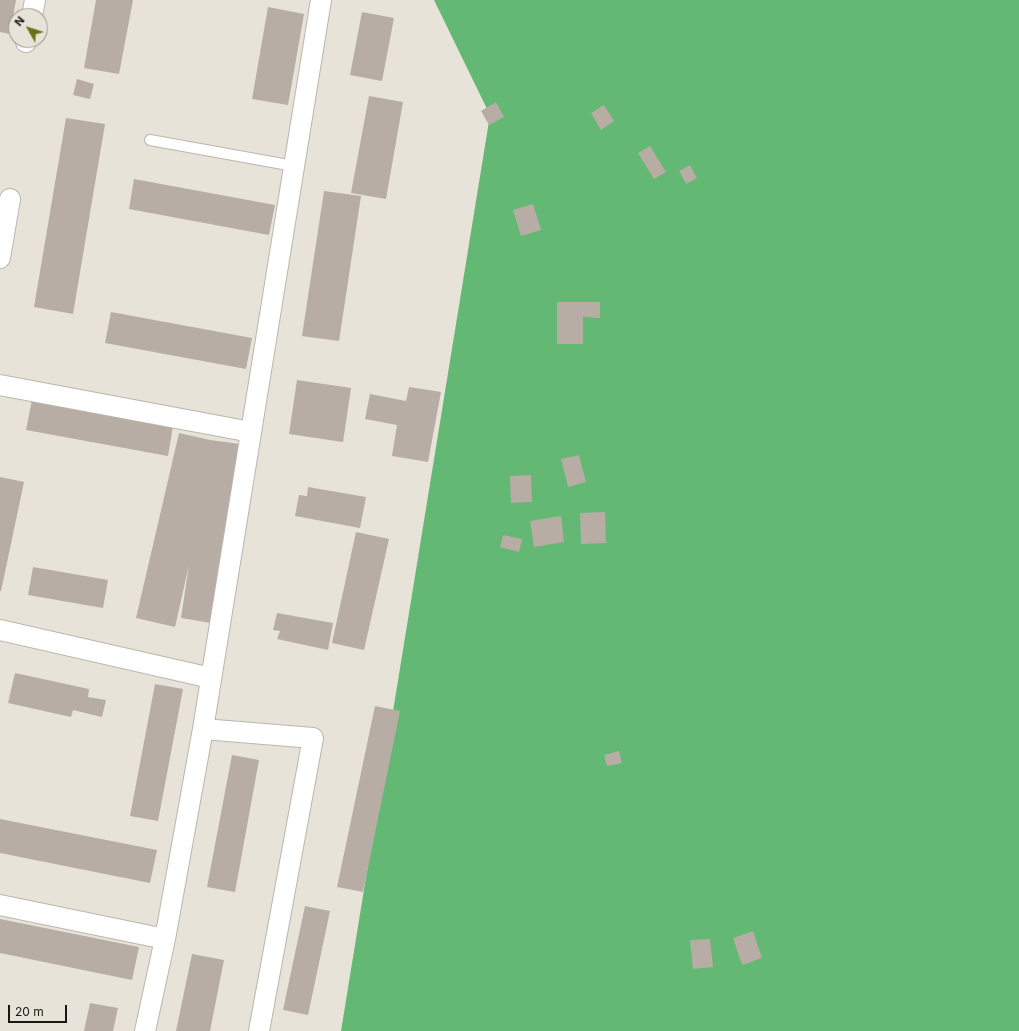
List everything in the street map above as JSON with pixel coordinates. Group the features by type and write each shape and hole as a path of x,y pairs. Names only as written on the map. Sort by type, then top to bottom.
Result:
{"street":[{"path":"145,1031 165,939 203,730 321,0"},
{"path":"0,258 10,199"},
{"path":"0,385 251,432"},
{"path":"0,630 211,678"},
{"path":"203,730 313,738 259,1031"},
{"path":"0,905 165,939"}],"lane":[{"path":"150,140 294,166"}],"green space":[{"path":"434,0 1019,0 1019,1031 341,1031 490,115"}],"building":[{"path":"0,0 16,0 15,8 8,8 8,34 0,32"},
{"path":"96,0 133,0 119,74 84,68"},
{"path":"268,7 304,14 288,105 252,99"},
{"path":"362,12 394,18 382,81 350,75"},
{"path":"77,79 94,84 90,99 73,95"},
{"path":"369,96 403,102 386,199 351,193"},
{"path":"496,102 504,117 489,125 481,111"},
{"path":"604,105 614,121 601,130 591,113"},
{"path":"66,118 105,124 73,314 34,307"},
{"path":"650,146 666,172 654,179 638,153"},
{"path":"690,165 697,178 686,184 679,171"},
{"path":"134,179 275,205 269,235 129,209"},
{"path":"324,191 361,196 339,341 302,336"},
{"path":"533,204 541,230 521,236 513,210"},
{"path":"557,302 600,302 600,318 583,317 583,344 557,344"},
{"path":"111,312 252,338 246,369 105,343"},
{"path":"297,380 351,388 343,442 289,434"},
{"path":"409,387 441,392 428,462 392,456 397,425 365,419 370,394 406,401"},
{"path":"32,400 173,426 168,456 26,430"},
{"path":"179,433 210,440 240,444 211,623 181,618 189,565 175,627 136,618"},
{"path":"579,455 586,482 568,487 561,459"},
{"path":"531,475 532,502 511,503 510,476"},
{"path":"0,477 24,482 1,591 0,591"},
{"path":"308,487 366,497 360,528 295,516 299,495 307,496"},
{"path":"605,512 606,543 581,544 580,513"},
{"path":"561,516 564,542 534,547 530,521"},
{"path":"356,532 389,539 364,650 332,643"},
{"path":"503,535 522,539 519,552 500,547"},
{"path":"33,567 108,580 103,608 28,595"},
{"path":"277,613 333,623 328,650 277,639 280,631 273,630"},
{"path":"15,673 89,689 88,697 106,700 102,717 73,710 71,717 8,703"},
{"path":"155,684 183,689 158,821 130,816"},
{"path":"375,706 400,711 363,892 337,887"},
{"path":"619,751 622,763 607,766 604,755"},
{"path":"232,755 259,760 235,892 207,887"},
{"path":"0,819 157,850 150,883 0,853"},
{"path":"305,906 330,911 308,1015 283,1010"},
{"path":"0,919 139,947 132,980 0,953"},
{"path":"753,931 762,958 742,965 733,938"},
{"path":"710,939 713,967 693,969 690,940"},
{"path":"192,954 224,960 210,1031 176,1031"},
{"path":"90,1003 118,1008 113,1031 84,1031"}]}
